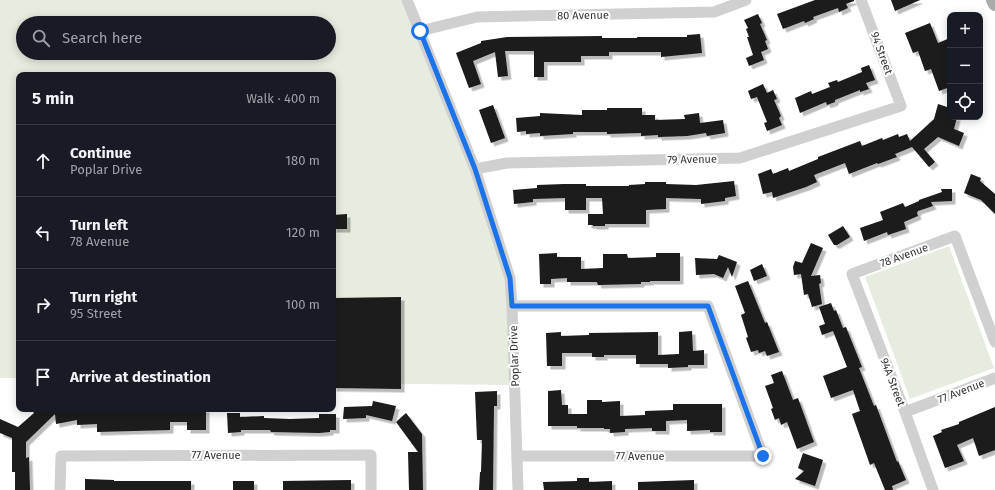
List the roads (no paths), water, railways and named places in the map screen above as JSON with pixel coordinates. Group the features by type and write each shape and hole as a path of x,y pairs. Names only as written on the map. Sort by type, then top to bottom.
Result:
{"main road":[{"path":"993,0 995,4"}],"street":[{"name":"Poplar Drive","path":"407,0 475,169 510,278 518,456 518,490"},
{"name":"80 Avenue","path":"420,31 478,17 714,12 746,0"},
{"name":"94 Street","path":"861,0 901,106"},
{"name":"79 Avenue","path":"475,169 507,163 740,158 901,106"},
{"name":"78 Avenue","path":"852,274 955,236 995,342"},
{"name":"94A Street","path":"852,274 933,490"},
{"name":"77 Avenue","path":"512,306 708,306 763,456 518,456"},
{"name":"77 Avenue","path":"905,412 995,378"},
{"name":"77 Avenue","path":"60,490 61,456 371,455 371,490"}]}
